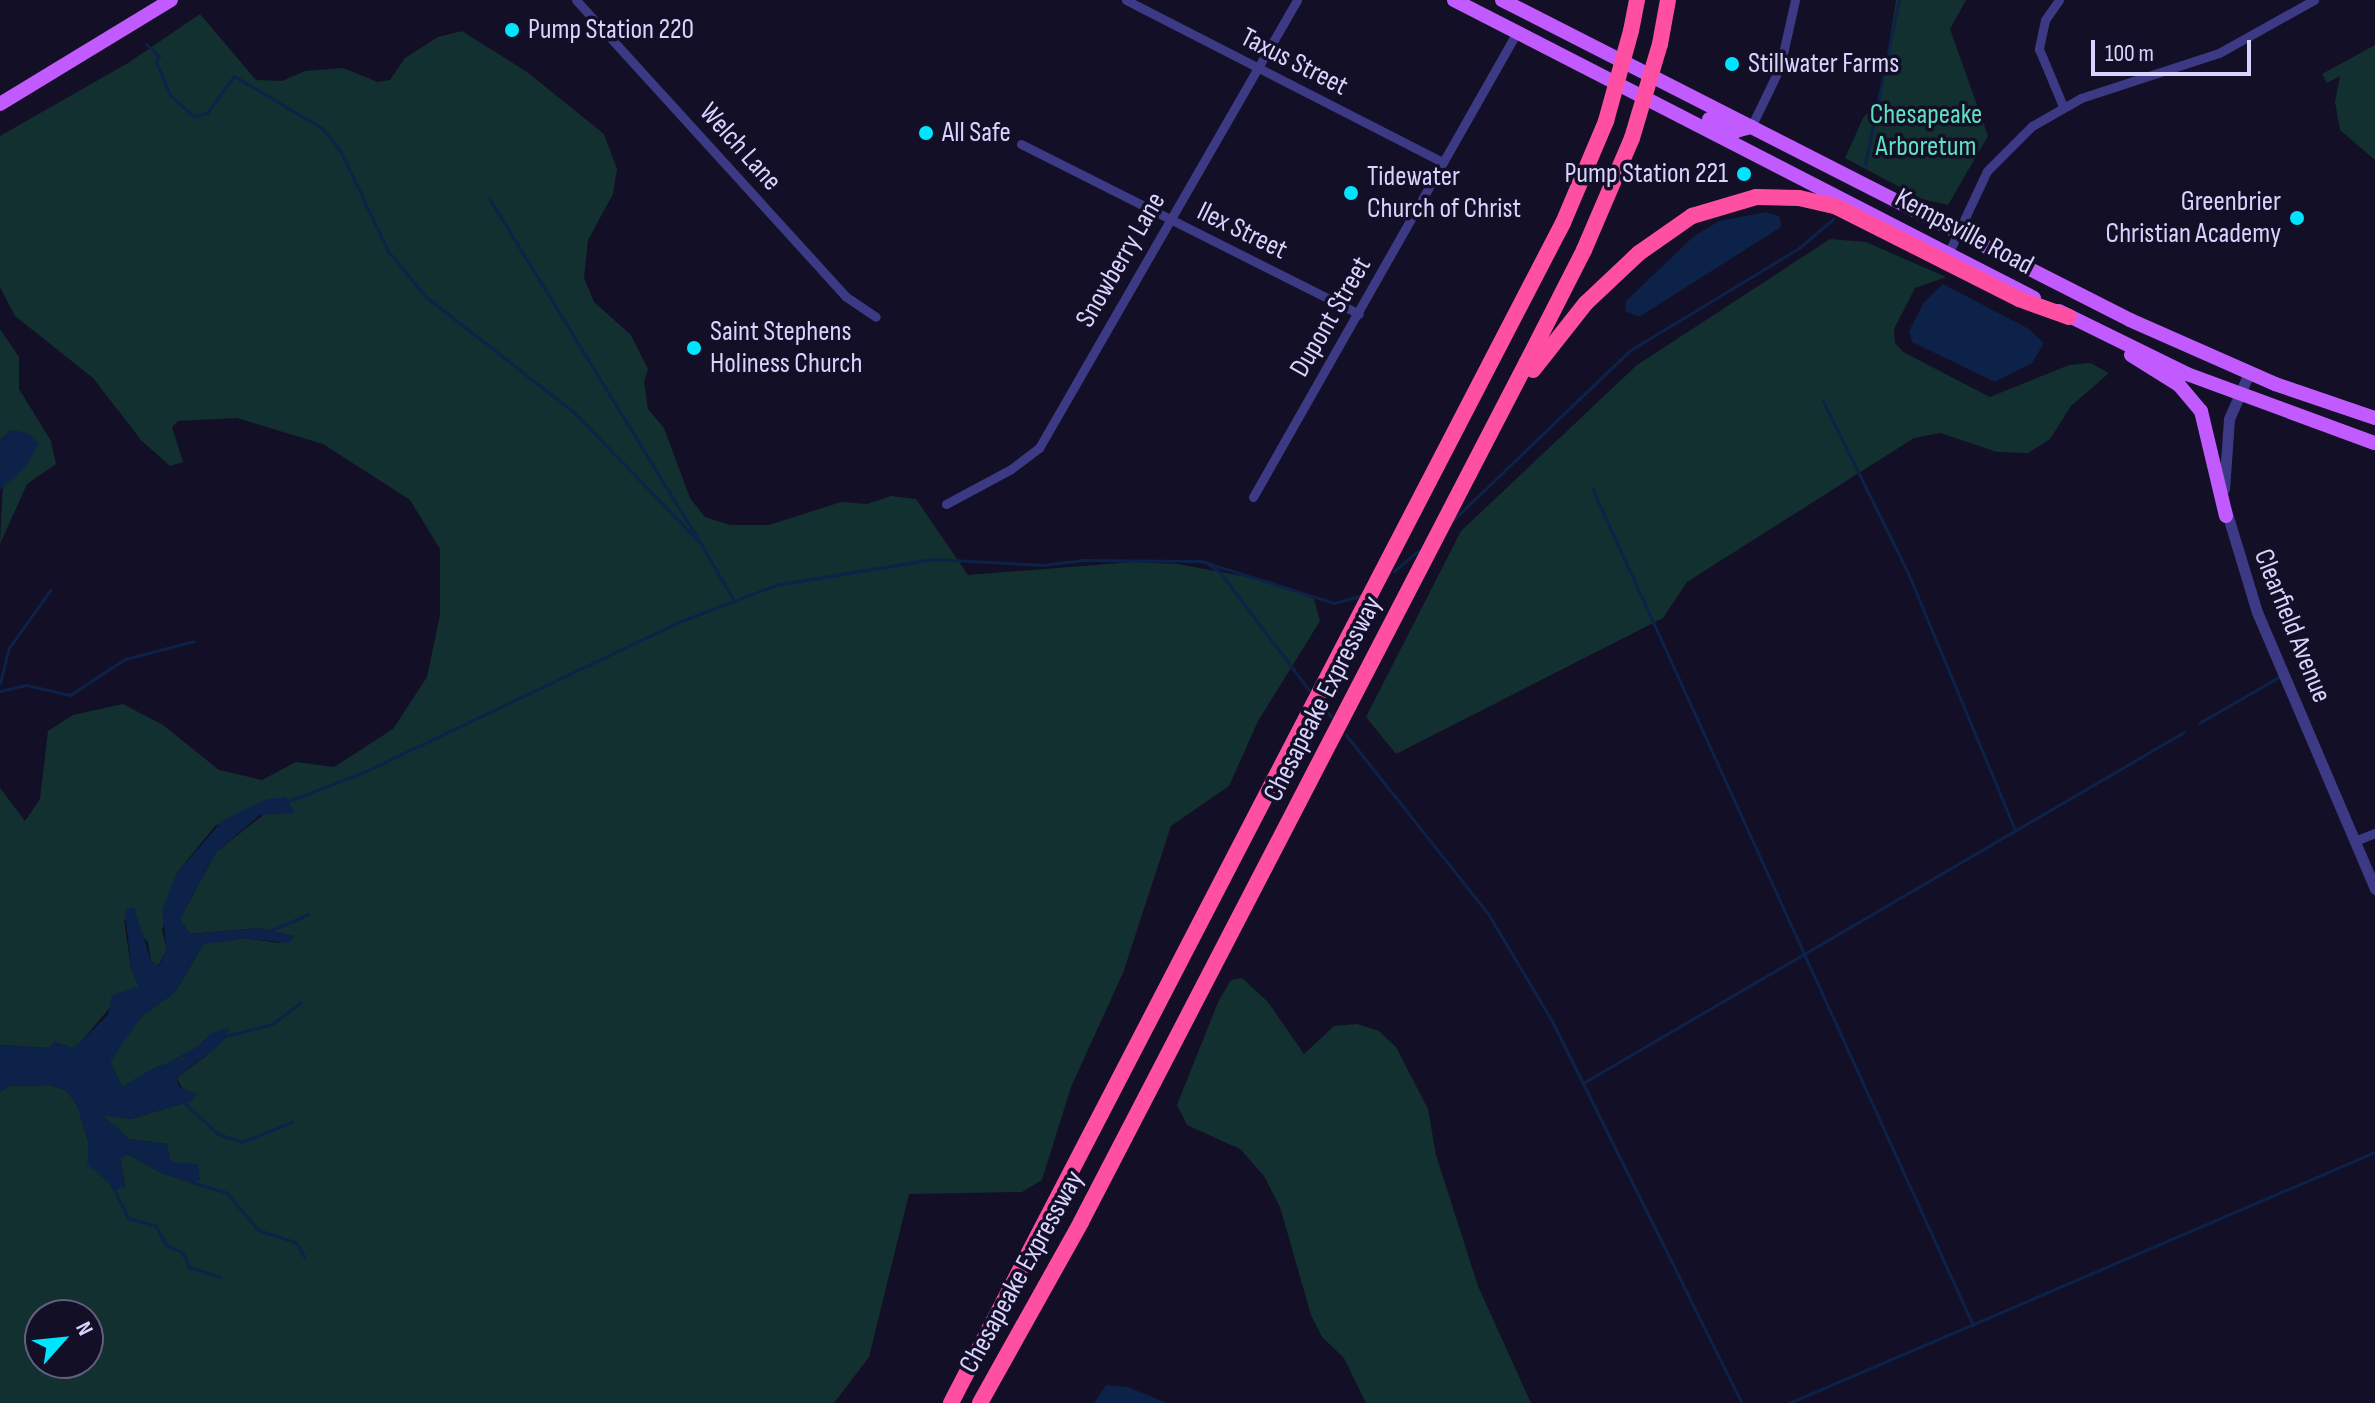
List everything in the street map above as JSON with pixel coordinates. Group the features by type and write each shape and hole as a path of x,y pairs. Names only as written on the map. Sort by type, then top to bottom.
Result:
{"highway":[{"name":"Chesapeake Expressway","path":"951,1403 1563,223 1606,121 1637,0"},
{"name":"Chesapeake Expressway","path":"980,1403 1081,1222 1584,250 1632,138 1660,44 1668,0"},
{"path":"1443,523 1559,334 1639,253 1692,216 1715,207 1778,196 1835,206 2006,292 2069,317"}],"main road":[{"path":"0,104 171,0"},
{"name":"Kempsville Road","path":"1454,0 2102,333 2238,395 2375,443"},
{"name":"Kempsville Road","path":"1502,0 2130,320 2249,373 2375,418"},
{"path":"1671,110 1689,110 1736,131 1751,127"},
{"path":"2102,333 2179,385 2195,403 2210,432 2213,474 2226,516"}],"street":[{"name":"Welch Lane","path":"576,0 845,296 876,317"},
{"name":"Taxus Street","path":"1126,0 1443,162"},
{"name":"Snowberry Lane","path":"946,504 1011,469 1039,448 1297,0"},
{"path":"1751,127 1780,67 1795,0"},
{"path":"2059,0 2042,28 2039,49 2063,106"},
{"path":"1949,252 1994,162 2063,106 2219,53 2314,0"},
{"name":"Dupont Street","path":"1253,497 1517,32"},
{"name":"Ilex Street","path":"1021,144 1359,314"},
{"name":"Clearfield Avenue","path":"2249,373 2238,395 2225,442 2226,516 2249,590 2375,889"},
{"path":"2355,841 2375,833"}],"green space":[{"name":"Chesapeake Arboretum","path":"1896,0 1966,0 1950,29 1988,136 1948,205 1922,199 1845,158 1863,118 1880,99"},
{"path":"200,14 256,80 282,81 305,71 343,68 378,82 390,80 405,58 438,37 462,31 527,72 604,134 617,169 613,194 588,240 584,278 594,302 631,335 648,369 644,382 648,409 664,428 690,498 705,517 730,525 769,525 841,502 867,504 891,496 916,499 968,575 1133,562 1178,564 1270,581 1314,599 1320,621 1258,721 1229,786 1171,826 1123,973 1071,1087 1042,1180 1022,1192 909,1194 869,1357 834,1403 0,1403 0,1092 9,1086 49,1085 67,1091 78,1107 89,1145 88,1164 116,1189 125,1186 120,1158 128,1154 163,1174 170,1162 167,1144 129,1139 101,1114 130,1119 191,1101 176,1078 206,1056 212,1033 184,1060 156,1067 122,1087 110,1062 118,1045 142,1016 175,992 204,943 242,938 279,943 293,936 258,928 190,934 180,919 216,852 286,797 215,826 177,873 162,930 167,949 158,966 151,961 148,942 124,919 131,968 139,986 112,1005 81,1042 73,1048 54,1042 50,1048 0,1045 0,788 25,821 40,799 48,731 73,715 123,704 163,725 219,770 262,780 296,762 334,767 393,729 427,677 440,615 440,549 410,500 323,444 237,418 178,421 172,427 183,462 170,466 141,440 93,378 15,316 0,287 0,136 128,63"},
{"path":"2375,45 2375,160 2340,130 2335,102 2340,76 2327,83 2322,74"},
{"path":"1830,239 1866,242 1946,277 1915,288 1894,329 1895,343 1903,352 1990,397 2069,365 2090,363 2109,373 2071,406 2050,439 2028,453 1997,452 1940,433 1914,438 1687,582 1663,618 1396,754 1366,717 1461,531 1637,365"},
{"path":"0,329 19,357 19,389 51,441 56,464 27,484 0,544 5,435 0,440"},
{"path":"1242,978 1268,1002 1304,1054 1334,1026 1357,1024 1379,1031 1396,1047 1428,1109 1436,1155 1478,1286 1531,1403 1366,1403 1344,1358 1322,1337 1311,1315 1280,1207 1264,1176 1240,1149 1187,1125 1177,1105 1219,1000 1231,980"}],"water":[{"path":"1766,212 1780,217 1781,227 1639,317 1625,311 1626,301 1694,236 1719,221"},
{"path":"1943,284 2029,329 2044,343 2032,363 1995,382 1912,342 1909,331 1923,304"},
{"path":"11,430 28,433 39,444 27,465 0,490 0,440"},
{"path":"286,797 295,813 260,815 216,852 180,919 190,934 258,928 294,936 289,943 242,938 204,943 175,992 142,1016 110,1062 122,1087 156,1067 184,1060 212,1033 230,1027 221,1044 176,1078 179,1087 197,1094 191,1101 130,1119 102,1115 129,1139 167,1144 171,1162 198,1164 200,1180 192,1183 163,1174 128,1154 120,1159 125,1187 116,1189 87,1164 89,1145 78,1107 67,1091 49,1085 9,1086 0,1092 0,1045 49,1048 54,1042 73,1048 81,1042 108,1015 112,995 139,986 131,968 125,909 134,907 151,961 159,966 167,949 162,910 177,873 223,820 267,799"},
{"path":"1106,1385 1128,1387 1167,1403 1094,1403"}],"waterway":[{"path":"1865,164 1899,0"},
{"path":"146,44 159,56 156,61 170,95 193,116 207,113 234,76 322,128 340,150 388,251 425,296 575,413 702,545"},
{"path":"489,198 698,539"},
{"path":"1452,521 1629,351 1799,248 1833,219"},
{"path":"1823,401 1908,573 2015,830"},
{"path":"1592,488 1973,1325"},
{"path":"702,546 734,601"},
{"path":"1394,571 1418,551"},
{"path":"286,802 364,772 676,623 776,585 933,559 1043,565 1082,560 1201,561 1334,603 1363,595"},
{"path":"1206,563 1219,571 1309,690"},
{"path":"0,683 9,648 51,589"},
{"path":"0,691 26,685 70,695 125,659 194,641"},
{"path":"2199,723 2279,677"},
{"path":"1324,708 1331,716"},
{"path":"1583,1083 2184,732"},
{"path":"1346,735 1487,912 1552,1021 1742,1403"},
{"path":"269,931 309,914"},
{"path":"206,942 234,938"},
{"path":"222,1037 272,1024 301,1002"},
{"path":"161,1067 197,1048"},
{"path":"182,1101 218,1134 242,1142 292,1122"},
{"path":"1789,1403 2375,1152"},
{"path":"108,1177 128,1218 156,1226 166,1245 182,1252 189,1267 219,1277"},
{"path":"192,1182 227,1193 258,1230 296,1242 305,1258"}],"place":[{"name":"Pump Station 220","path":"512,30"},
{"name":"Stillwater Farms","path":"1732,64"},
{"name":"All Safe","path":"926,133"},
{"name":"Pump Station 221","path":"1744,174"},
{"name":"Tidewater Church of Christ","path":"1351,193"},
{"name":"Greenbrier Christian Academy","path":"2297,218"},
{"name":"Saint Stephens Holiness Church","path":"694,348"}]}
